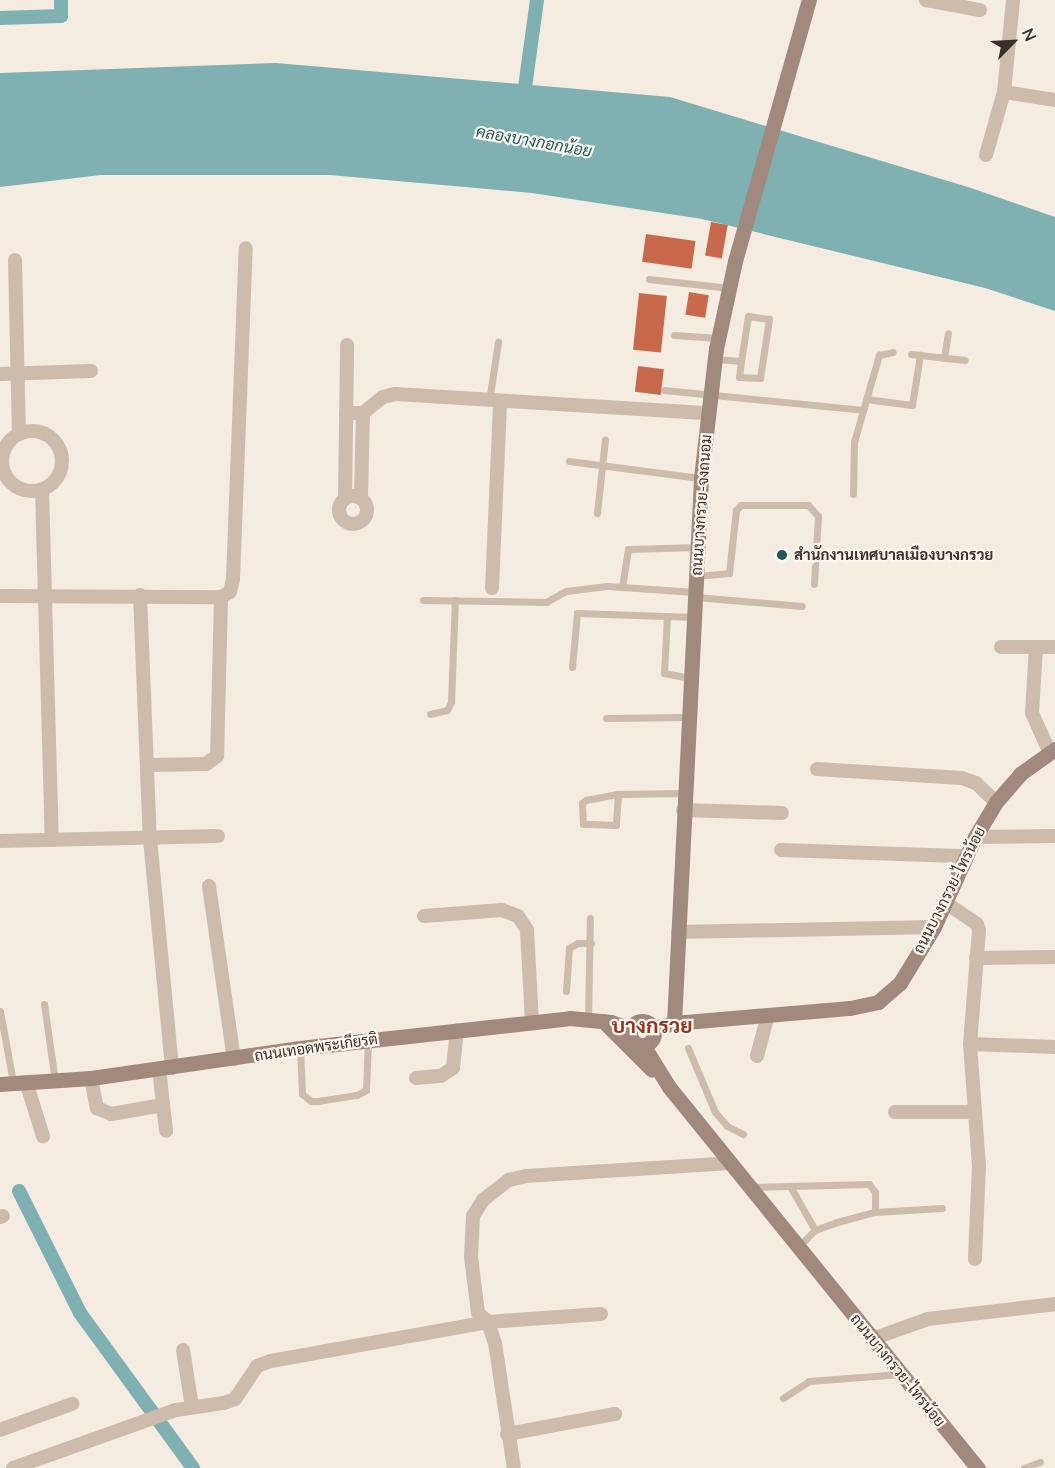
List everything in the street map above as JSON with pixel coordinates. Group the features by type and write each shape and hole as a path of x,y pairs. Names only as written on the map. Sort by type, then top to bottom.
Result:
{"main road":[{"name":"ถนนบางกรวย-จงถนอม","path":"674,1023 701,478 714,359 735,261 809,0"},
{"name":"ถนนบางกรวย-ไทรน้อย","path":"654,1028 674,1023 850,1008 878,1002 900,983 934,927 975,837 996,802 1020,774 1052,750"},
{"name":"ถนนเทอดพระเกียรติ","path":"13,1083 92,1078 300,1048 532,1023 595,1019 630,1029"},
{"path":"595,1019 646,1066 660,1074"},
{"path":"642,1021 654,1028 651,1041 643,1045 634,1042 630,1029 642,1021"},
{"path":"660,1074 657,1050 674,1023"},
{"name":"ถนนบางกรวย-ไทรน้อย","path":"643,1045 660,1074 978,1468"}],"street":[{"path":"926,0 980,10"},
{"path":"986,155 1004,92 1013,0"},
{"path":"1004,92 1055,100"},
{"path":"0,596 221,597 230,592 233,579 246,248"},
{"path":"15,260 19,432"},
{"path":"347,345 345,497 339,511 349,523 364,519 367,512 361,498 363,413"},
{"path":"0,374 91,371"},
{"path":"346,413 363,413 383,397 395,394 494,402 708,413"},
{"path":"492,588 494,402"},
{"path":"36,430 51,436 61,449 63,466 56,481 42,490 24,491 8,480 1,463 5,445 19,432 36,430"},
{"path":"42,490 52,840"},
{"path":"345,497 361,498"},
{"path":"140,596 150,839 165,1068 163,1105 166,1131"},
{"path":"148,765 206,764 217,756 221,597"},
{"path":"1001,647 1055,647"},
{"path":"1036,647 1032,714 1052,750"},
{"path":"817,769 962,778 976,783 996,802"},
{"path":"683,810 782,813"},
{"path":"975,837 1055,836"},
{"path":"0,841 218,837"},
{"path":"781,849 966,856"},
{"path":"209,886 234,1059"},
{"path":"946,903 977,924 970,1044 972,1112 979,1166 975,1259"},
{"path":"424,916 502,910 518,916 527,930 532,1023"},
{"path":"678,932 934,927"},
{"path":"976,958 1055,957"},
{"path":"757,1056 768,1015"},
{"path":"416,1078 441,1076 453,1068 456,1030"},
{"path":"970,1044 1055,1047"},
{"path":"92,1078 97,1108 105,1114 163,1105"},
{"path":"13,1083 43,1136"},
{"path":"895,1112 972,1112"},
{"path":"514,1468 507,1434 495,1343 488,1322 476,1307 471,1257 473,1216 493,1189 526,1176 731,1163"},
{"path":"873,1339 928,1319 1055,1304"},
{"path":"13,1468 155,1417 235,1398 248,1374 271,1360 488,1322 601,1314"},
{"path":"183,1350 192,1407"},
{"path":"0,1430 72,1404"},
{"path":"507,1434 615,1414"}],"lane":[{"path":"649,279 729,288"},
{"path":"748,316 769,319 760,378 739,376 741,361 748,316"},
{"path":"944,358 948,333"},
{"path":"674,335 718,338"},
{"path":"494,402 498,342"},
{"path":"853,494 854,442 866,399 879,355 893,352"},
{"path":"911,354 965,360"},
{"path":"866,399 912,405 920,355"},
{"path":"714,359 741,361"},
{"path":"664,390 710,397 863,410"},
{"path":"597,513 605,439"},
{"path":"569,461 701,478"},
{"path":"696,576 729,573 736,510 741,505 808,505 818,516 814,584"},
{"path":"622,587 628,549 698,547"},
{"path":"423,600 546,602 566,591 622,587 802,606"},
{"path":"430,714 447,710 451,702 456,600"},
{"path":"572,666 577,613 694,617"},
{"path":"667,616 664,673 690,678"},
{"path":"606,718 688,717"},
{"path":"618,794 616,825 583,824 582,803 586,800 618,794 684,793"},
{"path":"590,918 595,1019"},
{"path":"566,991 568,948 578,943 591,943"},
{"path":"44,1004 55,1081"},
{"path":"0,1011 13,1083"},
{"path":"300,1048 302,1094 311,1101 318,1101 357,1095 366,1090 368,1040"},
{"path":"688,1048 705,1093 721,1122 743,1134"},
{"path":"708,1134 721,1122"},
{"path":"750,1187 869,1184 875,1192 875,1212"},
{"path":"790,1186 815,1230"},
{"path":"799,1246 815,1230 875,1212 942,1208"},
{"path":"783,1398 809,1381 901,1374"},
{"path":"1024,1468 1040,1462"}],"water":[{"name":"คลองบางกอกน้อย","path":"276,63 670,97 971,188 1055,217 1055,311 985,288 702,219 532,193 330,175 101,175 0,187 0,73"}],"building":[{"path":"711,222 728,225 722,258 705,255"},
{"path":"646,234 696,241 692,269 642,262"},
{"path":"689,292 709,295 705,318 685,315"},
{"path":"639,293 667,296 661,353 633,350"},
{"path":"638,366 664,369 661,395 635,392"}],"waterway":[{"path":"0,18 61,16 61,0"},
{"path":"523,102 537,0"},
{"path":"19,1191 80,1313 193,1468"}],"place":[{"name":"สำนักงานเทศบาลเมืองบางกรวย","path":"782,555"}],"district":[{"name":"บางกรวย","path":"652,1025"}]}
